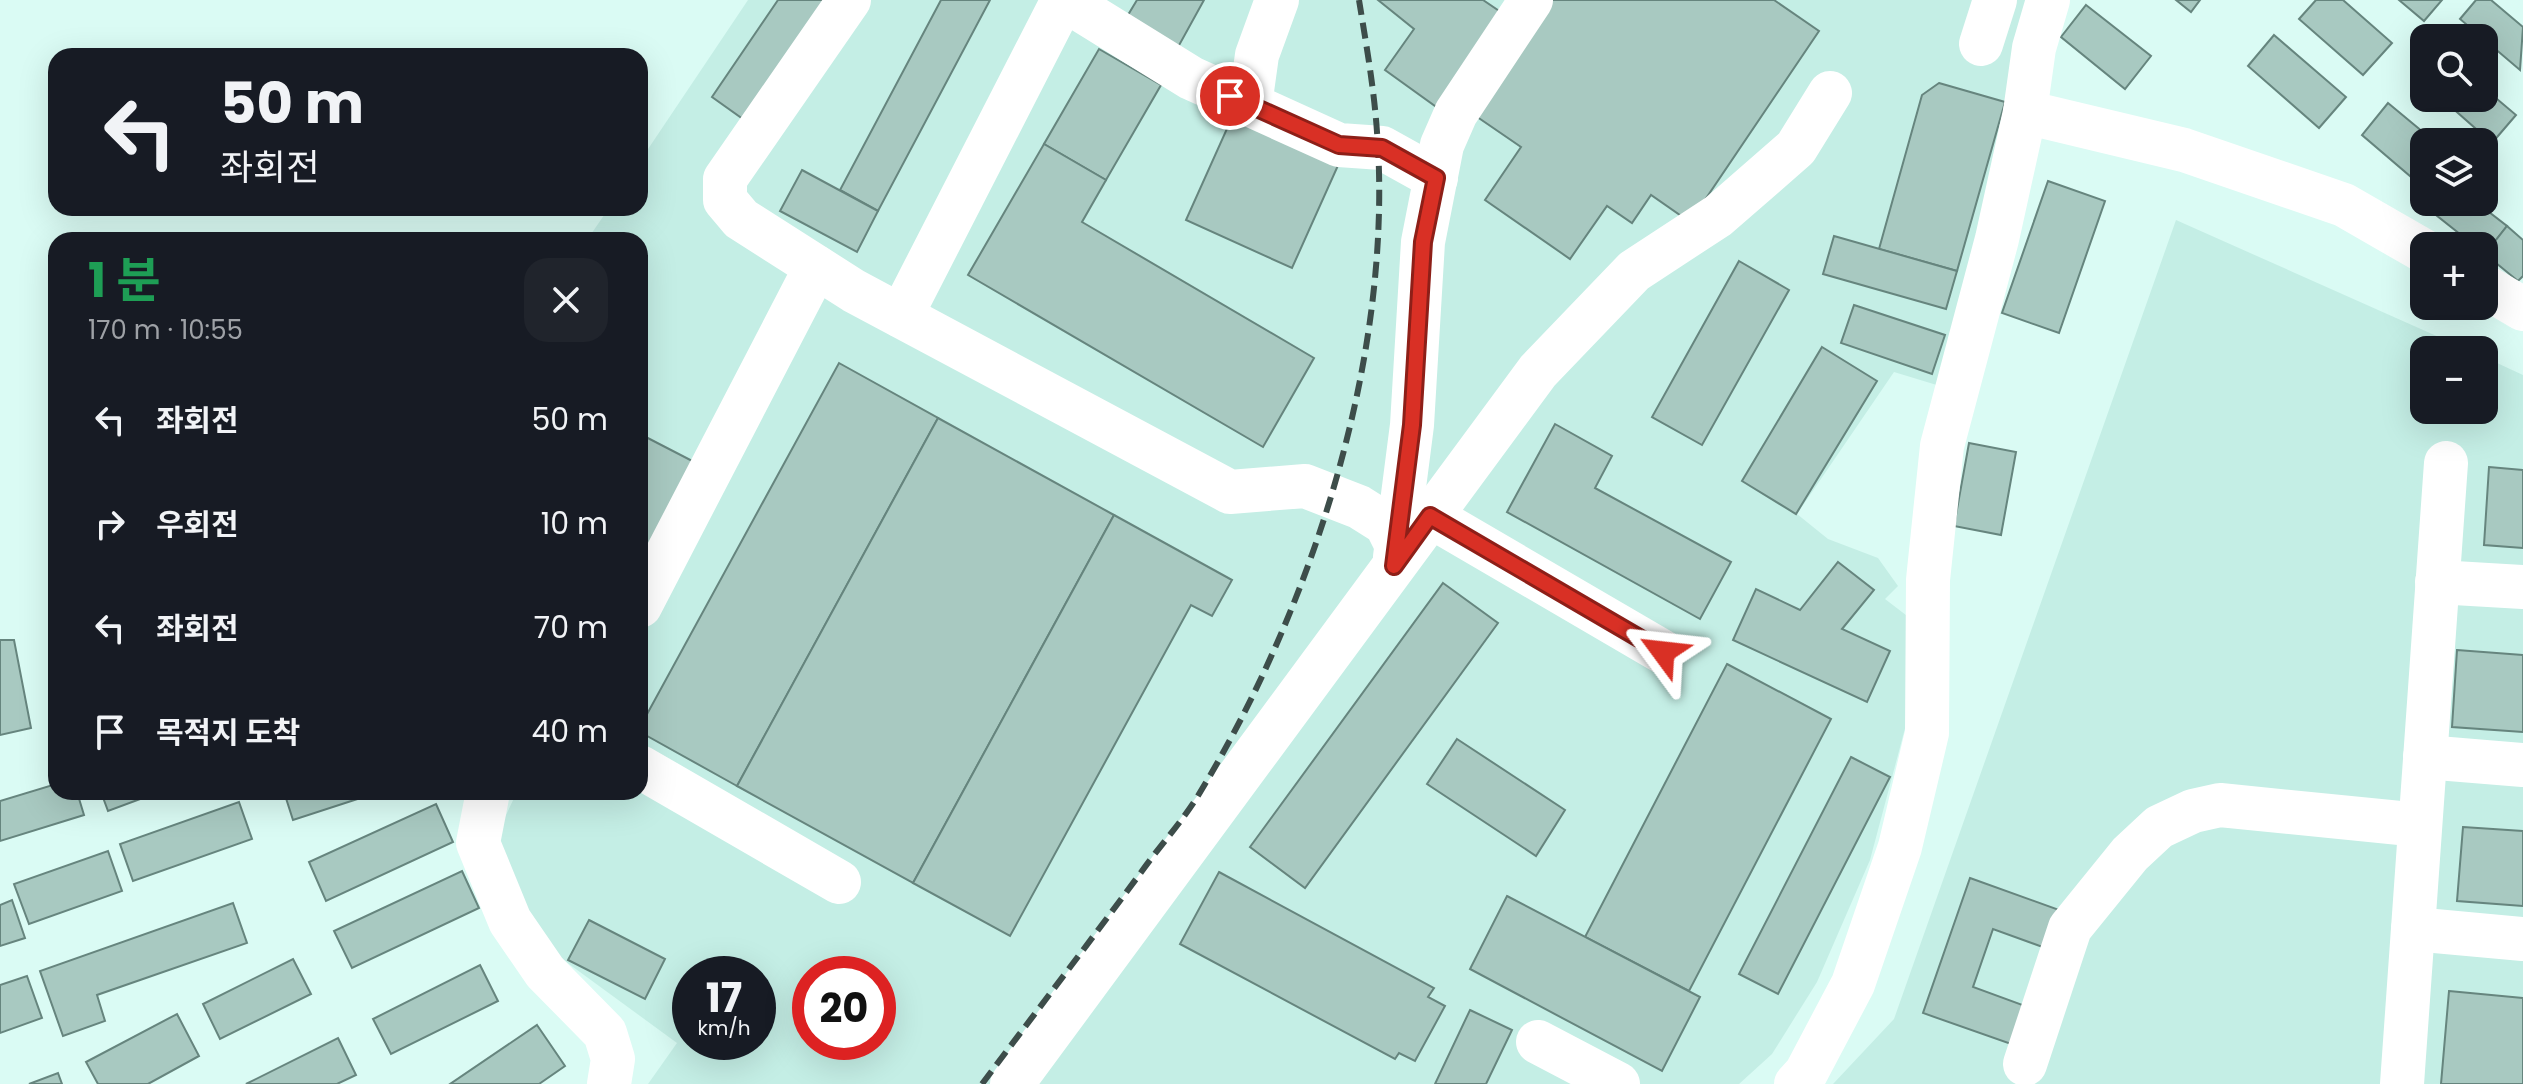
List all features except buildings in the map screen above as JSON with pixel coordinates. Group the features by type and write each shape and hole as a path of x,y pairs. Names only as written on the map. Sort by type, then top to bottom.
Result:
{"street":[{"path":"849,0 725,179 725,200 741,219 901,316 1230,492 1305,486 1359,507 1386,524 1395,556"},
{"path":"901,316 1064,0 1191,78 1339,145 1382,148 1436,178"},
{"path":"1250,105 1257,55 1277,0"},
{"path":"1395,556 1412,425 1423,242 1442,145 1456,113 1531,0"},
{"path":"1981,44 1995,0"},
{"path":"1796,1084 1806,1073 1853,984 1900,847 1927,733 1928,580 1942,446 1997,239 2025,112 2034,48 2048,0"},
{"path":"1012,1084 1395,556 1430,516 1538,371 1634,271 1718,216 1796,148 1830,93"},
{"path":"2025,112 2184,150 2344,205 2410,243"},
{"path":"648,591 816,267"},
{"path":"2498,294 2523,309"},
{"path":"2402,1084 2446,463"},
{"path":"1430,516 1663,652"},
{"path":"2437,582 2523,587"},
{"path":"2425,757 2523,765"},
{"path":"648,772 839,882"},
{"path":"486,800 478,843 510,921 545,972 605,1033 611,1072"},
{"path":"2025,1064 2070,928 2130,854 2159,827 2193,811 2220,805 2420,825"},
{"path":"2413,929 2523,939"},
{"path":"1538,1042 1618,1084"}],"shaded area":[{"path":"748,0 2033,0 1940,386 1894,372 1797,514 1828,539 1878,558 1898,586 1885,599 1915,622 1920,672 1870,860 1817,982 1772,1054 1739,1084 648,1084 672,1050 672,1060 776,1060 776,956 672,956 672,1039 543,945 495,838 513,800 648,800 648,232 592,232 604,216 648,216 648,149"},
{"path":"2176,220 2437,336 2410,336 2410,424 2498,424 2498,363 2523,375 2523,1084 1833,1084 1894,1019"}],"railway":[{"path":"982,1084 1196,799 1238,725 1276,646 1309,564 1336,478 1358,391 1372,304 1379,217 1377,132 1359,0"}],"route":[{"path":"1230,96 1339,145 1382,148 1436,178 1423,242 1412,425 1394,566 1430,516 1663,652"}]}
